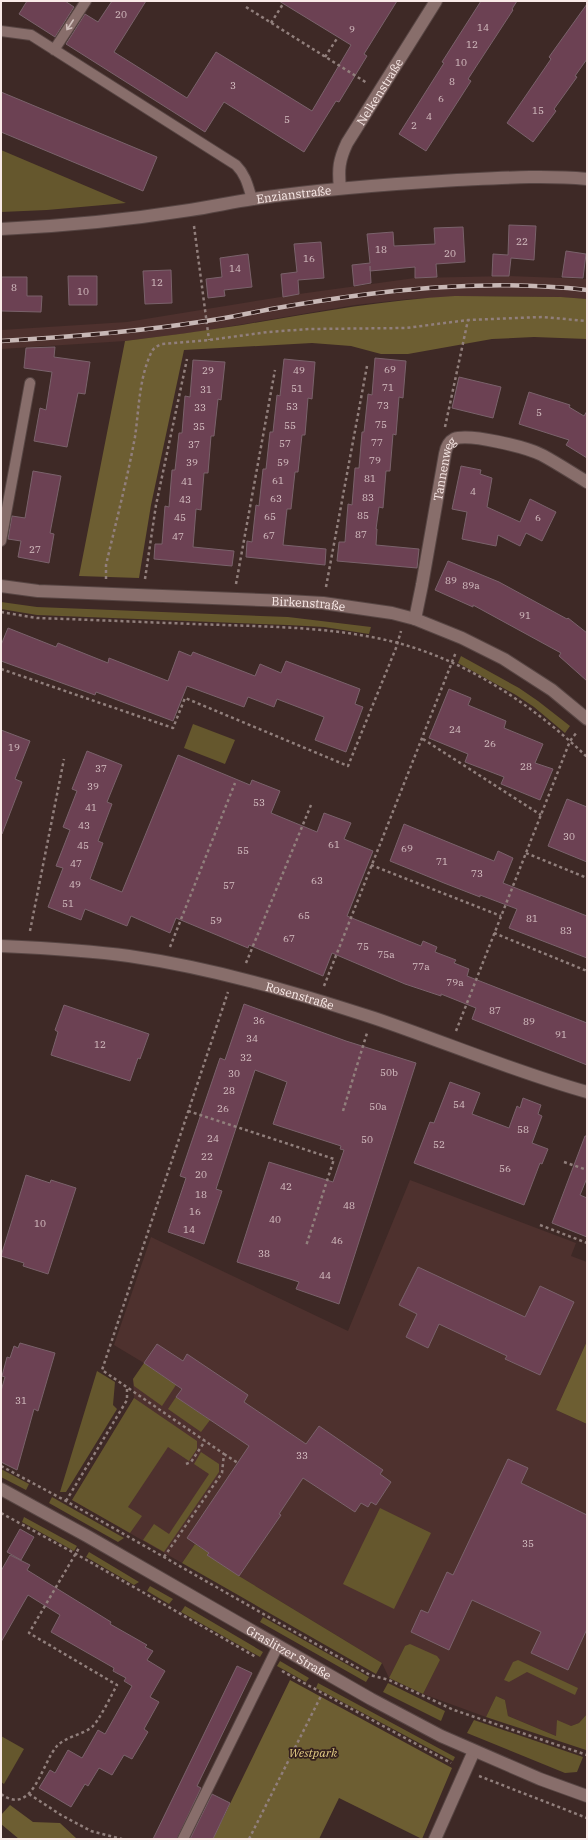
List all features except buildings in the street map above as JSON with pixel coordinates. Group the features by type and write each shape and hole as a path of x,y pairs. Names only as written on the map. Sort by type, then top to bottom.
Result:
{"street":[{"name":"Nelkenstraße","path":"340,188 338,170 340,157 347,143 436,1"},
{"name":"Enzianstraße","path":"1,229 48,227 126,219 192,210 252,199 340,188 528,177 587,179"},
{"name":"Tannenweg","path":"410,618 422,586 445,454 447,445 452,440 460,437 472,438 528,449 587,482"},
{"name":"Birkenstraße","path":"1,586 38,591 323,603 410,618 462,638 529,674 587,718"},
{"name":"Rosenstraße","path":"1,946 87,951 164,962 237,978 372,1018 553,1083 587,1092"},
{"name":"Graslitzer Straße","path":"1,1489 371,1699 441,1736 474,1751 587,1796"},
{"path":"435,1839 474,1751"}],"lane":[{"path":"54,50 86,1"},
{"path":"1,31 31,35 236,165 247,181 252,199"},
{"path":"1,541 30,383"},
{"path":"183,1839 278,1646"}],"path":[{"path":"271,23 283,4"},
{"path":"246,8 380,90"},
{"path":"325,57 338,37"},
{"path":"192,210 209,340"},
{"path":"105,594 106,565 127,480 135,436 141,388 151,352 156,346 162,344 302,329 406,328 468,320 542,317 587,320"},
{"path":"452,440 444,425 468,320"},
{"path":"142,596 156,505 187,359"},
{"path":"323,603 367,366"},
{"path":"234,599 275,370"},
{"path":"1,612 37,618 287,627 368,637 398,643 452,663 520,701 570,741 587,757"},
{"path":"1,669 173,728 185,698 348,766 398,643 410,618"},
{"path":"318,1001 462,638"},
{"path":"450,1046 570,741 587,718"},
{"path":"423,739 541,815"},
{"path":"27,947 64,759"},
{"path":"164,962 235,783"},
{"path":"238,1463 102,1370 188,1111 237,978 311,805"},
{"path":"526,853 587,878"},
{"path":"371,865 501,916"},
{"path":"494,933 587,971"},
{"path":"343,1111 372,1018"},
{"path":"188,1111 334,1159 306,1246"},
{"path":"564,1162 587,1170"},
{"path":"540,1225 587,1243"},
{"path":"66,1501 127,1400 127,1387"},
{"path":"186,1464 192,1462 205,1441"},
{"path":"164,1557 222,1473 224,1454"},
{"path":"1,1466 66,1501 370,1675 388,1680 454,1710 587,1754"},
{"path":"1,1794 8,1799 16,1801 29,1794 57,1746 92,1727 117,1685 29,1633 86,1536"},
{"path":"249,1839 322,1694"},
{"path":"29,1794 61,1815 92,1831 122,1839"}],"shaded area":[{"path":"1,150 126,203 47,210 1,212"},
{"path":"509,276 587,279 587,299 492,296 409,299 355,305 197,332 125,341 1,349 1,330 127,322 299,294 415,278"},
{"path":"1,602 37,607 288,617 371,627 369,634 324,627 37,615 1,609"},
{"path":"461,656 519,688 570,726 565,733 534,707 516,695 458,663"},
{"path":"193,724 235,740 225,764 184,748"},
{"path":"410,1180 576,1243 571,1256 587,1262 587,1341 556,1410 587,1424 587,1714 579,1723 571,1726 556,1736 508,1716 505,1700 496,1696 486,1717 423,1694 440,1660 405,1646 389,1678 382,1663 239,1576 195,1544 182,1563 72,1500 134,1398 133,1379 144,1363 114,1345 151,1237 348,1331"},
{"path":"144,1363 176,1385 162,1406 134,1386 133,1379"},
{"path":"97,1371 115,1382 113,1405 117,1409 66,1492 60,1492"},
{"path":"176,1397 210,1420 201,1432 168,1409"},
{"path":"134,1398 197,1441 197,1449 189,1461 168,1447 128,1507 142,1516 130,1533 72,1500"},
{"path":"201,1452 219,1464 219,1472 164,1552 143,1540 154,1524 169,1534 209,1474 194,1464"},
{"path":"1,1469 29,1484 26,1490 1,1477"},
{"path":"52,1497 124,1538 118,1542 49,1503"},
{"path":"380,1508 431,1533 394,1609 343,1584"},
{"path":"24,1517 77,1546 74,1551 22,1522"},
{"path":"195,1544 209,1553 208,1555 239,1576 382,1663 376,1674 182,1563"},
{"path":"89,1552 139,1582 134,1585 86,1557"},
{"path":"150,1586 173,1599 169,1604 147,1591"},
{"path":"185,1606 263,1652 260,1657 181,1612"},
{"path":"263,1617 369,1677 366,1682 260,1622"},
{"path":"410,1644 437,1656 440,1660 423,1694 389,1678 405,1646"},
{"path":"518,1660 578,1688 575,1695 527,1672 509,1682 504,1680 513,1662"},
{"path":"280,1661 309,1678 306,1682 277,1666"},
{"path":"318,1683 455,1757 453,1761 316,1688"},
{"path":"388,1683 445,1711 441,1721 383,1692"},
{"path":"496,1696 505,1700 508,1716 556,1736 557,1720 571,1726 579,1723 587,1714 586,1750 486,1717"},
{"path":"474,1720 583,1757 577,1772 565,1773 467,1733"},
{"path":"1,1736 24,1749 4,1784 1,1782"}],"green space":[{"path":"455,296 561,297 587,299 587,339 534,337 492,339 408,354 381,354 351,346 312,343 184,350 151,505 139,578 79,576 125,341 375,304"},
{"path":"587,1341 587,1424 556,1410"},
{"name":"Westpark","path":"290,1680 452,1768 422,1839 339,1798 319,1839 213,1839"},
{"path":"10,1805 33,1822 60,1823 77,1839 19,1839 1,1824 1,1815"}],"railway":[{"path":"1,341 78,336 155,328 215,320 277,308 393,291 509,285 587,290"}]}
